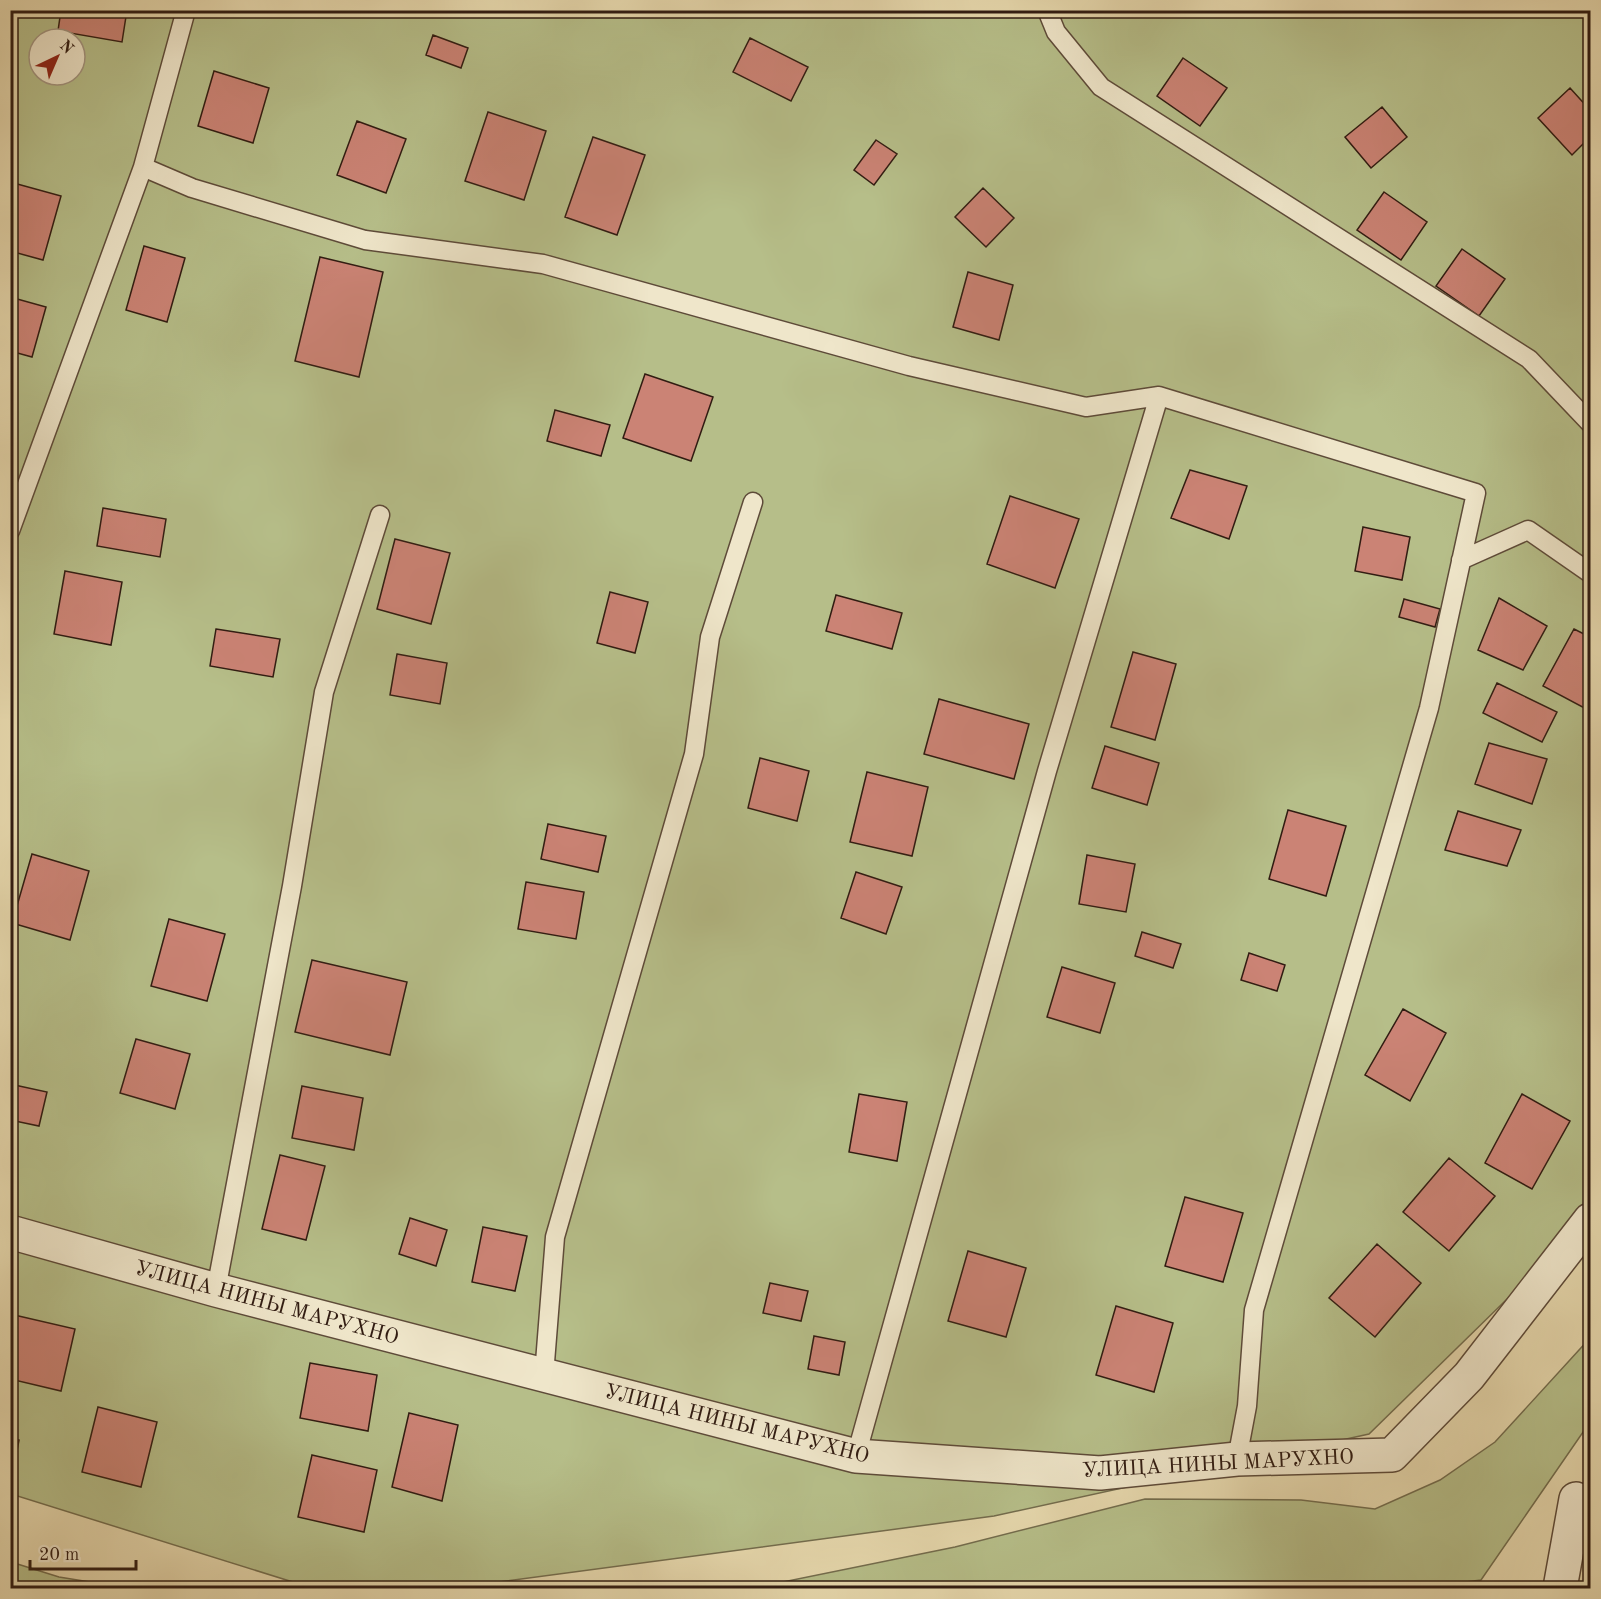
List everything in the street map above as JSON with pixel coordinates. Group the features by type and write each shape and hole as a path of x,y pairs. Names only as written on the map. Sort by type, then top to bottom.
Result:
{"street":[{"name":"УЛИЦА НИНЫ МАРУХНО","path":"10,1232 216,1290 856,1456 1100,1473 1237,1459 1392,1455 1469,1376 1590,1220"},
{"path":"1560,1588 1576,1498"}],"lane":[{"path":"10,531 143,167 186,10"},
{"path":"1047,10 1056,32 1101,87 1529,359 1590,423"},
{"path":"143,167 192,188 365,240 543,264 909,366 1086,407 1159,396 1476,493 1429,708 1254,1310 1246,1406 1237,1459"},
{"path":"856,1456 1047,771 1159,396"},
{"path":"544,1376 555,1237 694,754 710,637 753,502"},
{"path":"216,1290 292,886 324,692 380,515"},
{"path":"1461,560 1528,530 1590,573"}],"green space":[{"path":"10,11 1590,11 1590,1218 1369,1434 994,1516 454,1588 312,1588 11,1494"},
{"path":"1590,1338 1590,1422 1481,1580 1419,1588 753,1588 955,1547 1145,1499 1301,1500 1375,1509 1440,1480 1495,1442"},
{"path":"11,1562 59,1577 127,1588 11,1588"}],"building":[{"path":"61,10 127,10 122,42 87,36 87,27 59,27"},
{"path":"433,35 468,48 461,68 426,55"},
{"path":"750,38 808,67 791,101 733,72"},
{"path":"1183,58 1227,88 1200,126 1157,96"},
{"path":"214,71 269,88 253,143 198,126"},
{"path":"1570,88 1590,110 1590,137 1572,155 1538,118"},
{"path":"1382,107 1407,137 1371,168 1345,137"},
{"path":"488,112 546,131 524,200 465,181"},
{"path":"357,121 406,139 386,193 337,175"},
{"path":"593,137 645,155 617,235 565,217"},
{"path":"876,140 897,154 874,185 854,170"},
{"path":"10,182 61,196 43,260 10,251"},
{"path":"983,188 1014,218 986,247 955,217"},
{"path":"1384,192 1427,222 1401,260 1357,230"},
{"path":"144,246 185,258 167,322 126,310"},
{"path":"1462,249 1505,279 1479,316 1436,286"},
{"path":"320,257 383,272 359,377 295,361"},
{"path":"968,272 1013,285 999,340 953,327"},
{"path":"10,297 46,307 32,357 10,351"},
{"path":"645,374 713,397 691,461 623,438"},
{"path":"555,410 610,425 601,456 547,441"},
{"path":"1190,470 1247,486 1229,539 1171,518"},
{"path":"1010,496 1079,519 1055,588 987,564"},
{"path":"103,508 166,519 160,557 97,546"},
{"path":"1363,527 1410,537 1402,580 1355,571"},
{"path":"395,539 450,553 431,624 377,609"},
{"path":"65,571 122,582 111,645 54,634"},
{"path":"610,592 648,602 635,653 597,643"},
{"path":"836,595 902,613 892,649 826,631"},
{"path":"1499,598 1547,626 1523,670 1478,650"},
{"path":"1404,599 1440,609 1435,627 1399,617"},
{"path":"216,629 280,639 273,677 210,666"},
{"path":"1574,629 1590,637 1590,711 1543,686"},
{"path":"1133,652 1176,664 1155,740 1111,727"},
{"path":"397,654 447,663 440,704 390,695"},
{"path":"1497,683 1557,712 1542,742 1483,713"},
{"path":"939,699 1029,724 1014,779 924,754"},
{"path":"1489,743 1547,759 1532,804 1475,784"},
{"path":"1105,746 1159,763 1147,805 1092,788"},
{"path":"760,758 809,771 797,821 748,808"},
{"path":"867,772 928,787 912,856 850,842"},
{"path":"1288,810 1346,826 1326,896 1269,879"},
{"path":"1458,811 1521,830 1507,866 1445,850"},
{"path":"548,824 606,836 598,872 541,859"},
{"path":"32,854 89,871 70,940 12,923"},
{"path":"1087,855 1135,864 1126,912 1079,904"},
{"path":"856,872 902,887 886,934 841,918"},
{"path":"526,882 584,892 576,939 518,929"},
{"path":"169,919 225,934 207,1001 151,986"},
{"path":"1142,932 1181,944 1173,968 1135,956"},
{"path":"1249,953 1285,965 1277,991 1241,980"},
{"path":"312,960 407,982 390,1055 295,1032"},
{"path":"1062,967 1115,983 1100,1033 1047,1017"},
{"path":"1403,1009 1446,1033 1410,1101 1365,1075"},
{"path":"136,1039 190,1054 175,1109 120,1093"},
{"path":"10,1084 47,1092 39,1126 10,1120"},
{"path":"302,1086 363,1098 354,1150 292,1138"},
{"path":"859,1094 907,1102 897,1161 849,1152"},
{"path":"1522,1094 1570,1121 1532,1189 1485,1163"},
{"path":"280,1155 325,1166 306,1240 262,1229"},
{"path":"1449,1158 1495,1196 1449,1251 1403,1212"},
{"path":"1185,1197 1243,1213 1223,1282 1165,1266"},
{"path":"410,1218 447,1230 436,1266 399,1254"},
{"path":"483,1227 527,1236 515,1291 472,1282"},
{"path":"1377,1244 1421,1283 1375,1337 1329,1298"},
{"path":"968,1251 1026,1268 1006,1337 948,1321"},
{"path":"770,1283 808,1291 801,1321 763,1313"},
{"path":"1116,1306 1173,1323 1154,1392 1096,1375"},
{"path":"10,1314 75,1329 61,1391 10,1379"},
{"path":"814,1336 845,1342 839,1375 808,1369"},
{"path":"310,1363 377,1375 368,1431 300,1418"},
{"path":"98,1407 157,1422 141,1487 82,1472"},
{"path":"409,1413 458,1425 442,1501 392,1487"},
{"path":"10,1438 19,1440 11,1482 10,1482"},
{"path":"312,1455 377,1470 364,1532 298,1517"}]}
